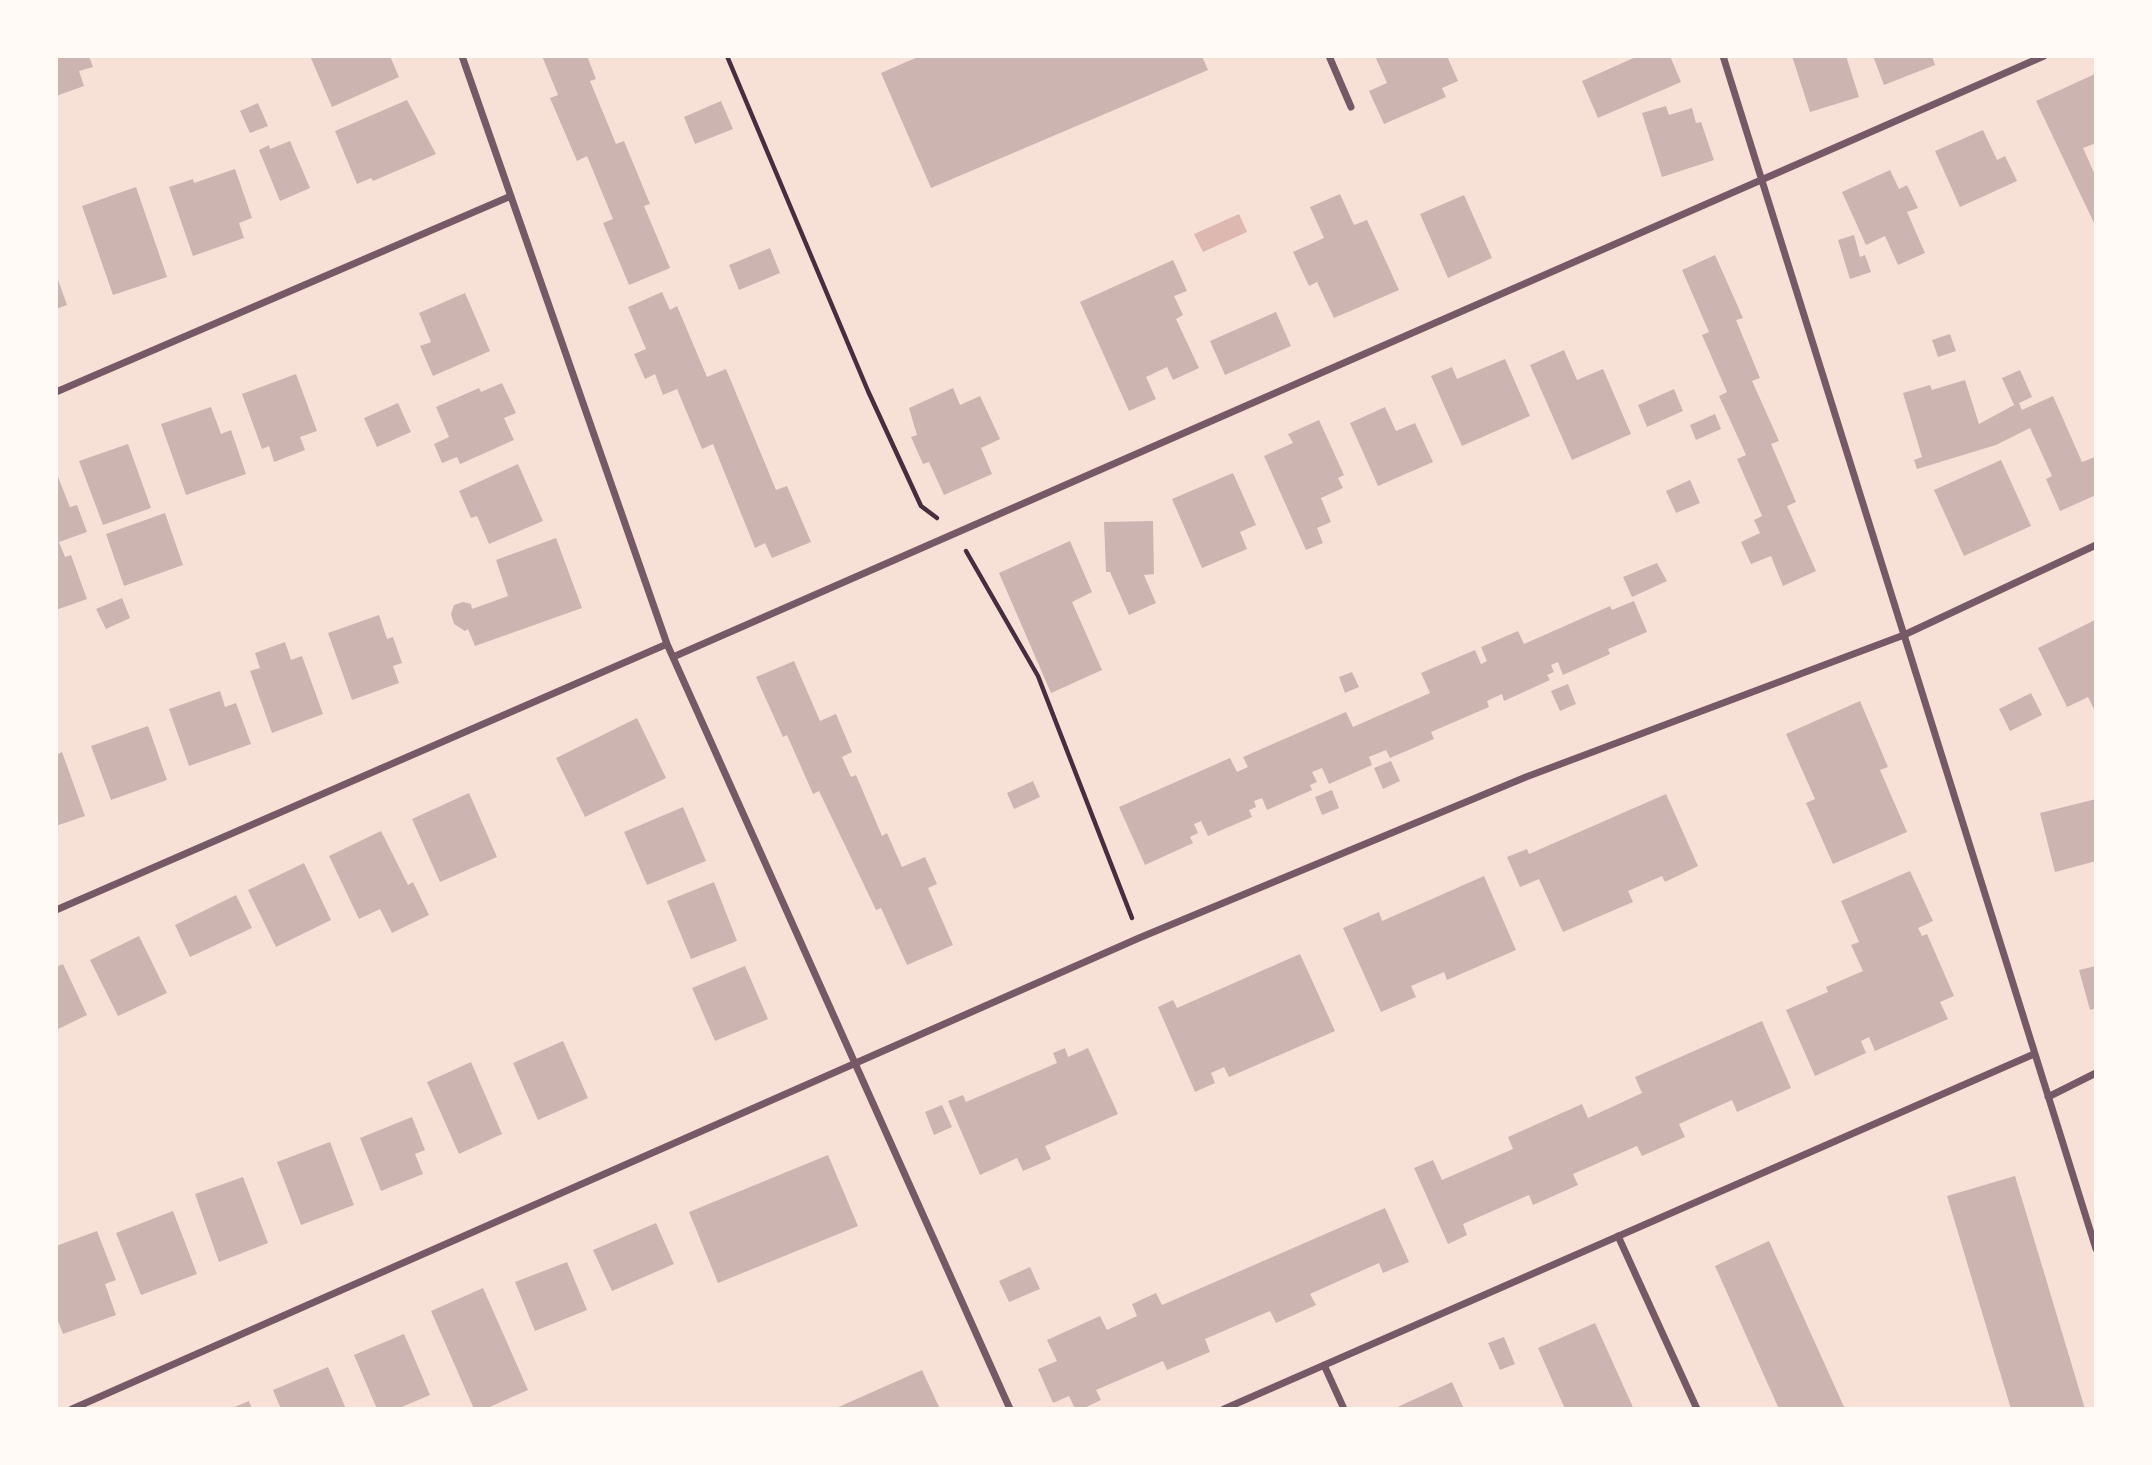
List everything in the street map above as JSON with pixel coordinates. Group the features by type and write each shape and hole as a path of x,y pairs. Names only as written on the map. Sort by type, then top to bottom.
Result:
{"street":[{"path":"462,56 667,644 1010,1409"},
{"path":"1329,56 1352,107"},
{"path":"1723,56 2096,1249"},
{"path":"673,657 2044,56"},
{"path":"56,392 511,196"},
{"path":"72,1409 1139,939 1526,778 1904,635 2096,545"},
{"path":"56,910 667,644"},
{"path":"1224,1409 2034,1054"},
{"path":"2048,1097 2096,1073"},
{"path":"1618,1236 1697,1409"},
{"path":"1324,1365 1344,1409"}],"path":[{"path":"727,56 868,391 921,506 956,533 1038,676 1139,939"}],"shaded area":[{"path":"1239,214 1247,232 1203,252 1194,234"}],"building":[{"path":"56,56 89,56 93,67 79,71 84,86 56,96"},
{"path":"310,56 390,56 399,77 332,107"},
{"path":"542,56 587,56 596,79 590,81 616,144 624,141 650,204 644,206 670,268 629,285 603,223 613,219 587,156 577,161 550,98 558,95"},
{"path":"920,56 1202,56 1208,70 931,188 881,73"},
{"path":"1375,56 1447,56 1458,81 1442,88 1446,97 1384,124 1369,91 1387,83"},
{"path":"1638,56 1670,56 1681,82 1598,118 1582,81"},
{"path":"1792,56 1846,56 1859,97 1810,112"},
{"path":"1873,56 1932,56 1935,65 1884,85"},
{"path":"2095,74 2096,143 2083,148 2096,177 2094,223 2036,101"},
{"path":"407,100 436,154 373,181 371,178 357,184 335,131"},
{"path":"721,101 733,129 695,144 684,117"},
{"path":"258,103 268,126 250,133 240,111"},
{"path":"1666,106 1669,115 1692,108 1696,123 1701,122 1714,160 1662,177 1642,113"},
{"path":"1983,130 1997,160 2005,156 2017,181 1960,207 1935,151"},
{"path":"290,141 310,188 280,201 259,150 269,145 270,149"},
{"path":"235,169 252,218 239,223 244,238 193,256 169,187 193,179 194,183"},
{"path":"1890,170 1899,189 1907,185 1918,208 1907,212 1925,253 1898,265 1885,236 1866,245 1842,192"},
{"path":"136,187 167,277 113,295 82,206"},
{"path":"1340,194 1354,225 1367,220 1399,290 1334,318 1317,282 1309,286 1293,252 1324,238 1310,207"},
{"path":"1464,195 1492,258 1448,278 1420,214"},
{"path":"1854,235 1860,257 1865,255 1871,272 1850,279 1838,240"},
{"path":"770,248 780,273 739,290 729,265"},
{"path":"1715,255 1743,318 1736,320 1760,378 1752,381 1779,441 1771,444 1796,502 1787,506 1816,571 1783,586 1771,556 1751,564 1741,542 1760,533 1754,520 1762,516 1737,459 1746,455 1719,396 1727,392 1702,335 1709,332 1682,270"},
{"path":"1173,260 1187,291 1174,296 1183,315 1176,319 1199,368 1173,380 1167,367 1146,377 1156,399 1129,411 1080,302"},
{"path":"56,274 67,305 56,309"},
{"path":"662,292 670,310 677,306 707,377 726,369 776,490 787,486 811,542 772,558 765,543 755,548 713,444 702,449 677,389 663,395 655,374 645,379 634,354 646,349 628,307"},
{"path":"465,293 490,351 433,376 420,346 431,342 419,313"},
{"path":"1276,312 1291,346 1225,375 1210,341"},
{"path":"1950,334 1956,351 1938,357 1932,340"},
{"path":"1564,350 1577,380 1603,369 1631,434 1572,460 1530,365"},
{"path":"1505,359 1530,416 1462,446 1431,376 1452,367 1457,379"},
{"path":"2020,370 2032,397 2019,403 2022,410 2053,396 2082,462 2095,457 2096,460 2096,495 2060,511 2046,479 2052,476 2030,428 1996,445 1917,469 1914,460 1922,457 1903,393 1930,385 1932,390 1965,380 1979,424 2014,405 2002,378"},
{"path":"296,374 317,431 300,437 305,450 274,462 269,446 262,449 242,394"},
{"path":"502,383 516,413 504,418 514,440 460,464 457,457 442,463 434,444 449,437 436,407 479,388 481,392"},
{"path":"953,388 960,405 980,396 1000,439 981,448 992,474 944,495 929,462 923,464 911,437 917,435 909,408"},
{"path":"1674,389 1683,411 1647,427 1638,405"},
{"path":"398,403 411,432 377,447 364,418"},
{"path":"211,407 221,434 231,430 246,474 186,495 161,424"},
{"path":"1385,407 1396,431 1415,423 1433,462 1378,486 1350,423"},
{"path":"1715,414 1721,429 1696,440 1690,425"},
{"path":"1319,420 1344,475 1338,478 1343,488 1321,498 1331,522 1317,528 1323,543 1306,550 1264,456 1293,443 1288,434"},
{"path":"128,444 151,508 103,525 79,461"},
{"path":"2001,460 2031,526 1964,556 1934,490"},
{"path":"518,464 543,521 489,544 477,516 471,518 459,491"},
{"path":"56,472 70,507 77,505 87,532 59,542 65,557 71,555 87,599 56,610"},
{"path":"1233,473 1256,525 1240,532 1247,549 1202,568 1172,499"},
{"path":"1690,480 1700,503 1676,513 1666,491"},
{"path":"165,513 183,565 124,586 106,534"},
{"path":"1153,521 1154,574 1144,575 1156,603 1129,615 1110,572 1106,572 1104,522"},
{"path":"556,538 582,608 475,646 468,629 465,631 454,624 451,614 454,605 463,602 471,604 472,609 508,596 496,560"},
{"path":"1070,541 1092,592 1072,602 1102,670 1051,693 999,573"},
{"path":"1657,563 1667,581 1632,597 1623,577"},
{"path":"122,598 130,618 106,629 96,609"},
{"path":"1634,601 1647,632 1608,649 1610,654 1563,675 1558,662 1551,665 1554,672 1547,675 1550,680 1504,701 1502,694 1487,701 1489,707 1431,732 1434,739 1390,758 1386,750 1369,757 1372,765 1329,784 1322,768 1312,772 1317,782 1310,785 1312,790 1267,810 1262,798 1254,801 1256,807 1249,810 1252,817 1208,836 1201,821 1194,824 1198,833 1190,837 1193,843 1145,865 1119,807 1230,758 1237,772 1248,767 1243,757 1346,712 1353,727 1430,693 1421,673 1475,650 1481,664 1487,661 1481,647 1518,631 1524,644 1610,606 1612,610"},
{"path":"379,615 387,639 393,637 402,663 393,666 399,683 352,700 328,633"},
{"path":"2095,620 2096,713 2088,697 2067,707 2038,648"},
{"path":"285,642 291,660 302,656 323,714 272,733 250,671 260,668 255,653"},
{"path":"794,661 820,721 836,714 852,752 842,757 851,777 856,775 882,836 887,833 902,867 925,857 937,884 928,888 953,945 907,965 881,908 876,910 819,791 813,794 787,735 783,737 756,677"},
{"path":"1352,672 1359,687 1345,693 1339,677"},
{"path":"1568,684 1576,704 1560,711 1551,691"},
{"path":"220,691 225,707 236,703 251,744 189,766 169,709"},
{"path":"2031,693 2042,715 2010,731 1999,709"},
{"path":"1860,701 1888,767 1880,770 1907,832 1833,864 1806,803 1815,799 1786,734"},
{"path":"637,718 666,778 585,817 556,758"},
{"path":"148,726 167,780 111,800 91,746"},
{"path":"62,752 85,816 56,826 56,755"},
{"path":"1391,761 1400,781 1383,789 1374,768"},
{"path":"1033,781 1040,797 1014,809 1007,793"},
{"path":"1332,790 1339,808 1322,815 1315,797"},
{"path":"469,793 497,857 440,882 412,819"},
{"path":"1666,794 1698,866 1665,882 1662,876 1628,891 1633,902 1563,932 1539,879 1520,887 1507,857 1527,849 1529,854"},
{"path":"2096,799 2096,861 2055,872 2040,813"},
{"path":"683,807 706,861 647,885 624,832"},
{"path":"381,831 408,885 413,882 429,915 392,933 380,909 359,919 329,856"},
{"path":"304,863 331,920 276,947 248,890"},
{"path":"1910,871 1933,921 1918,928 1922,936 1927,934 1954,996 1940,1002 1948,1019 1875,1051 1869,1037 1861,1041 1866,1053 1815,1076 1786,1010 1828,992 1826,987 1863,971 1851,945 1859,942 1841,901"},
{"path":"1484,876 1516,950 1447,980 1444,972 1411,986 1416,997 1381,1012 1343,928 1379,912 1382,921"},
{"path":"714,882 737,941 691,959 667,901"},
{"path":"236,895 252,928 190,957 175,925"},
{"path":"139,936 167,993 118,1016 90,960"},
{"path":"1300,954 1335,1031 1229,1077 1224,1067 1211,1073 1215,1083 1195,1092 1158,1007 1173,1000 1177,1008"},
{"path":"63,964 87,1015 56,1030 56,967"},
{"path":"745,966 768,1019 715,1041 692,988"},
{"path":"2096,966 2096,1008 2090,1010 2079,970"},
{"path":"1762,1021 1791,1088 1737,1112 1732,1100 1679,1124 1685,1137 1642,1156 1637,1146 1573,1174 1578,1185 1533,1205 1529,1195 1463,1224 1467,1235 1448,1244 1414,1168 1433,1160 1442,1180 1513,1149 1508,1137 1582,1104 1588,1118 1642,1093 1635,1077"},
{"path":"563,1041 588,1098 538,1120 513,1063"},
{"path":"1065,1048 1068,1057 1088,1048 1118,1114 1045,1146 1051,1159 1023,1171 1017,1158 980,1175 948,1101 963,1095 966,1102 1057,1063 1053,1053"},
{"path":"471,1062 502,1134 459,1154 427,1082"},
{"path":"942,1105 952,1127 934,1135 925,1112"},
{"path":"412,1117 425,1150 415,1154 423,1174 381,1191 360,1138"},
{"path":"330,1142 354,1205 301,1225 277,1162"},
{"path":"828,1155 858,1226 718,1283 689,1212"},
{"path":"2015,1176 2085,1409 2011,1409 1947,1196"},
{"path":"243,1177 268,1243 219,1262 195,1194"},
{"path":"1385,1208 1409,1262 1383,1273 1379,1263 1310,1294 1316,1305 1276,1323 1270,1311 1205,1339 1210,1352 1167,1370 1163,1361 1096,1390 1101,1400 1082,1409 1075,1409 1069,1396 1053,1403 1038,1369 1057,1361 1047,1340 1100,1316 1107,1330 1137,1316 1132,1304 1156,1293 1162,1305"},
{"path":"173,1211 197,1274 141,1295 116,1233"},
{"path":"656,1223 674,1264 612,1291 593,1250"},
{"path":"97,1231 116,1280 105,1284 116,1315 63,1334 56,1316 56,1246"},
{"path":"1769,1241 1845,1409 1779,1409 1715,1266"},
{"path":"567,1262 587,1310 535,1331 515,1282"},
{"path":"1030,1267 1040,1289 1009,1302 999,1281"},
{"path":"483,1288 528,1390 485,1409 474,1409 431,1311"},
{"path":"1595,1323 1633,1409 1565,1409 1538,1348"},
{"path":"404,1334 430,1395 397,1409 377,1409 354,1355"},
{"path":"1504,1337 1515,1364 1500,1370 1488,1343"},
{"path":"328,1367 346,1409 281,1409 273,1390"},
{"path":"922,1370 940,1409 834,1409"},
{"path":"1452,1382 1464,1409 1393,1409"},
{"path":"249,1401 252,1409 230,1409"}]}
